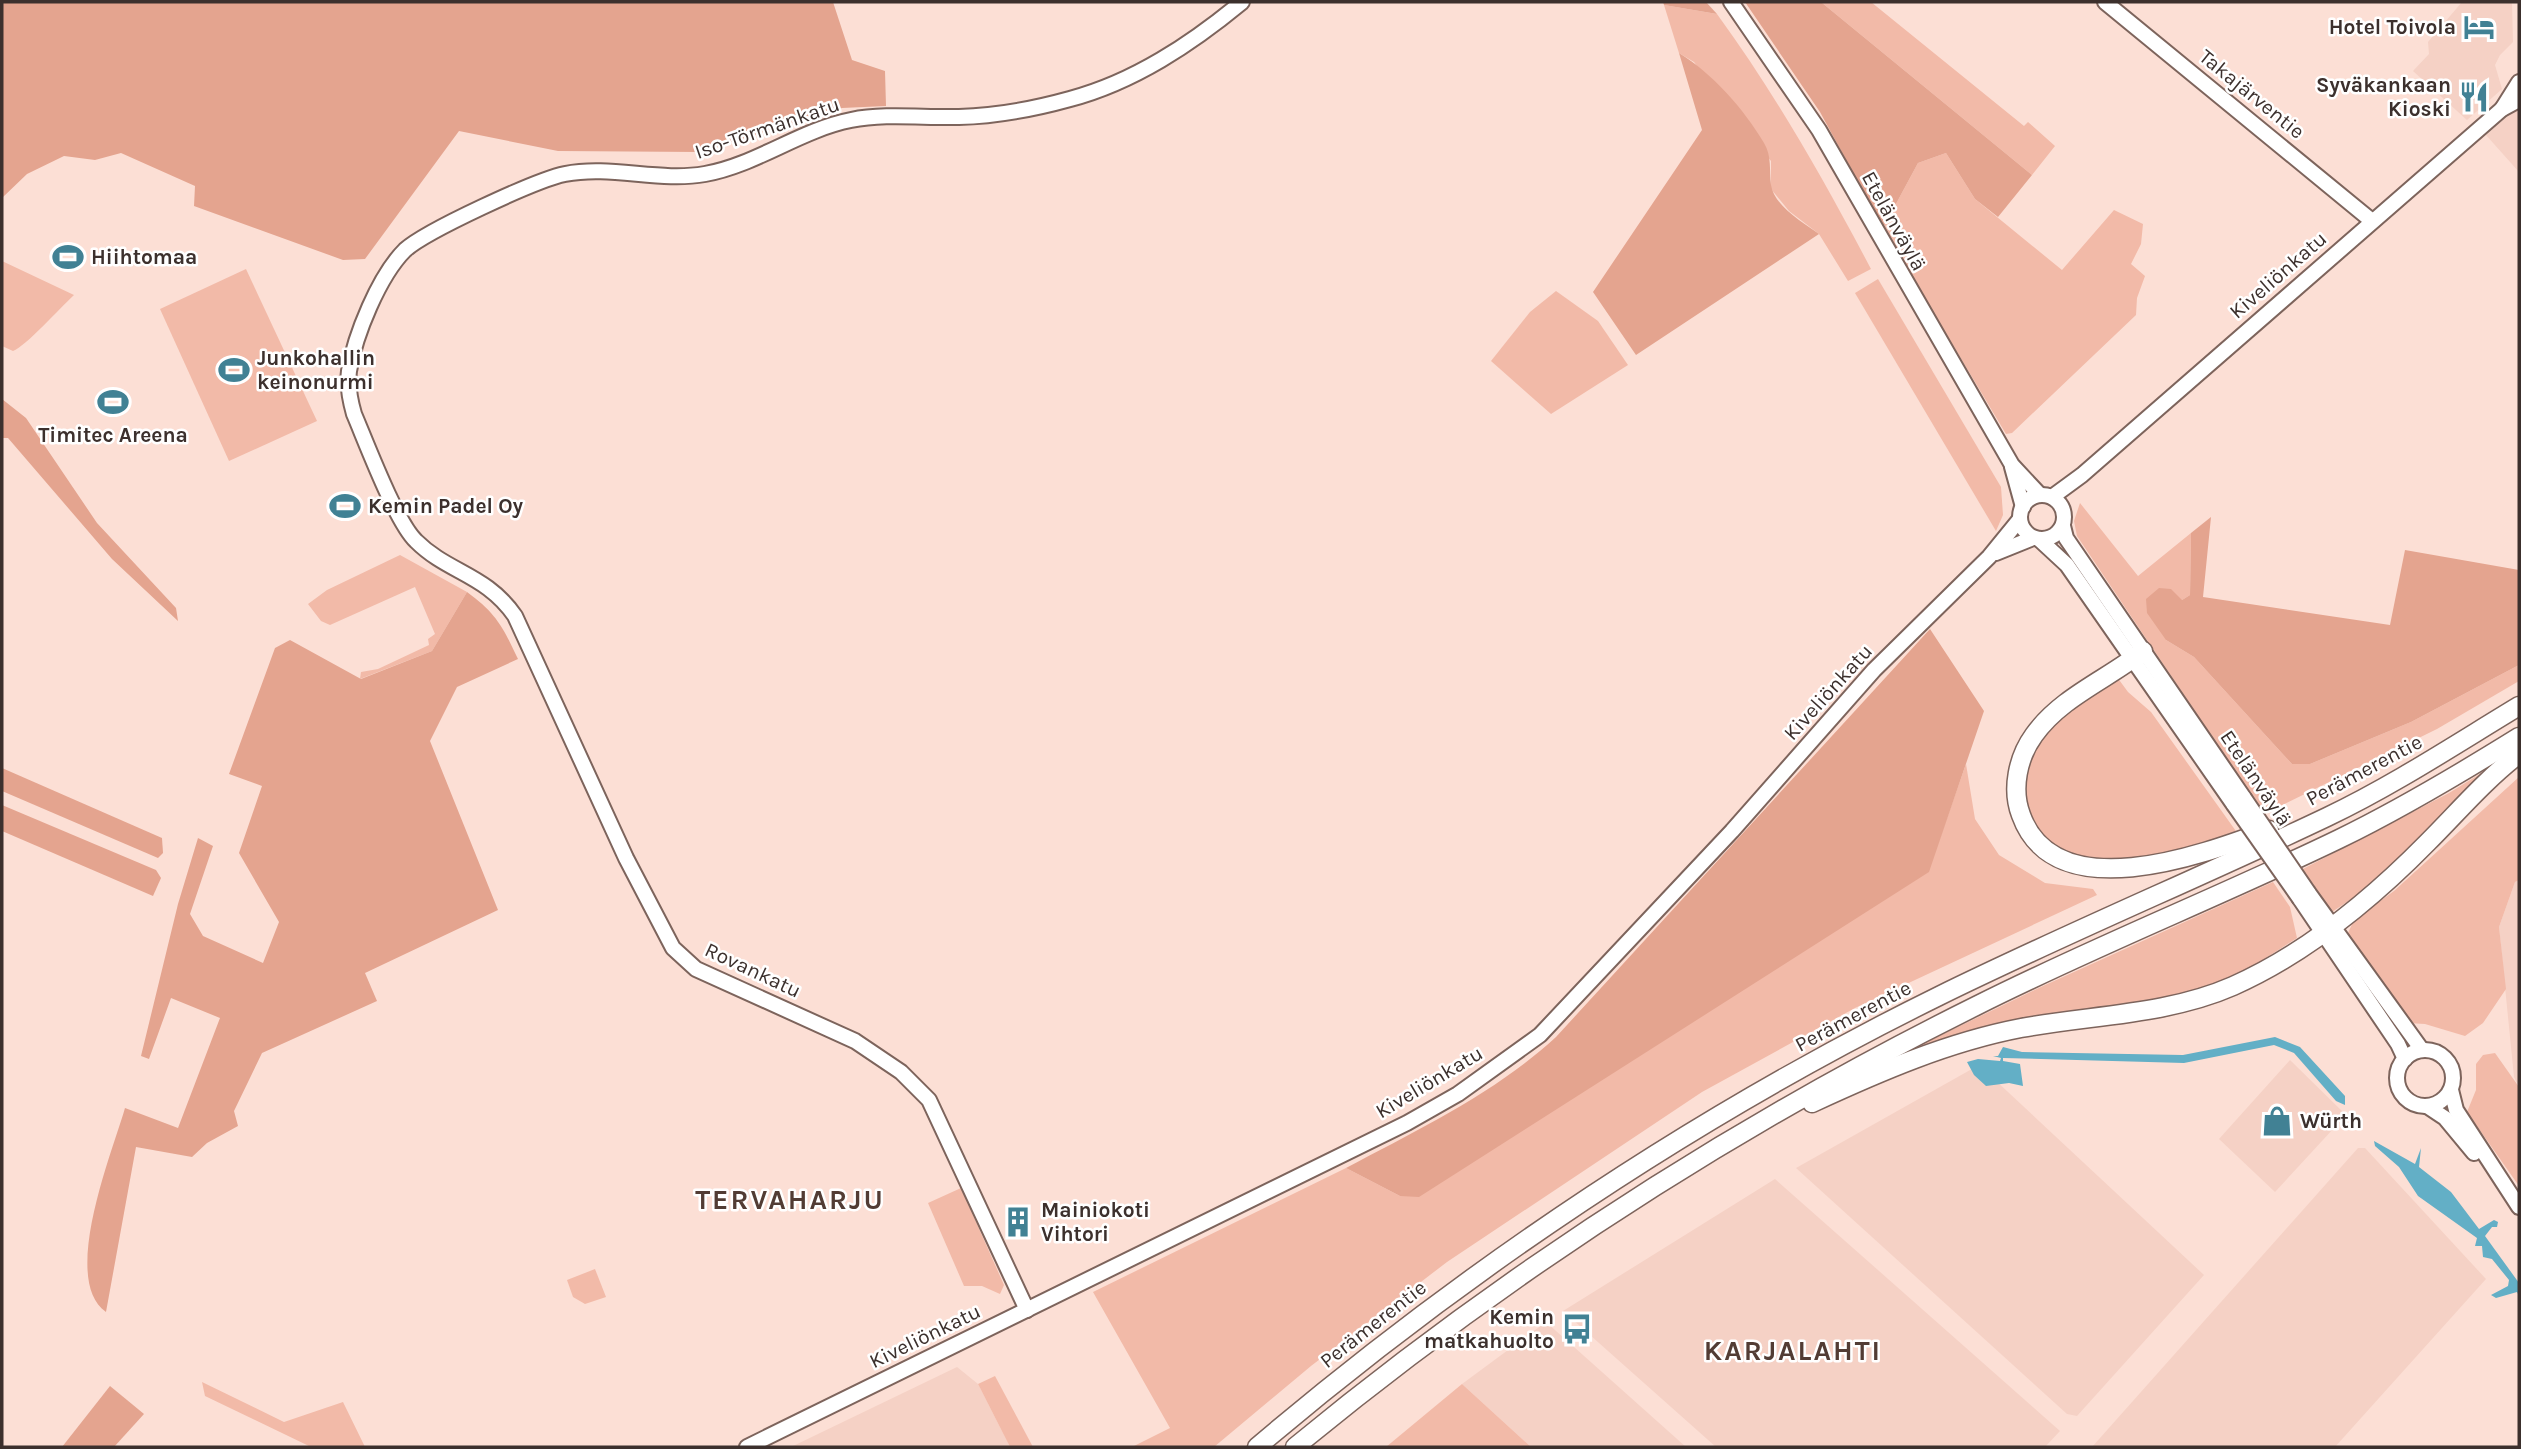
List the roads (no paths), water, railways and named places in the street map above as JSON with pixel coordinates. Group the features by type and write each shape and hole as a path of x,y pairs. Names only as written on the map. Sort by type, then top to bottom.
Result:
{"highway":[{"path":"2138,656 2044,722 2022,758 2016,787 2025,824 2042,848 2070,863 2100,869 2138,867 2191,855 2237,842 2314,813 2384,779 2418,768"},
{"name":"Perämerentie","path":"1257,1447 1448,1294 1600,1189 1716,1116 1937,997 2330,815 2418,768 2519,706"},
{"path":"1294,1447 1363,1391 1529,1268 1606,1216 1766,1117 1980,1003 2341,839 2429,792 2519,737"},
{"path":"1766,1117 1782,1118 1886,1070 1973,1040 2021,1028 2171,1005 2211,994 2263,970 2326,929 2372,894 2519,754"}],"main road":[{"name":"Iso-Törmänkatu","path":"416,542 404,523 364,438 354,414 349,386 356,348 383,280 406,249 420,239 563,174 585,172 679,177 705,174 822,127 855,119 991,115 1073,98 1110,85 1174,52 1242,2"},
{"name":"Etelänväylä","path":"1731,2 1819,130 2012,465 2046,496"},
{"name":"Takajärventie","path":"2105,2 2372,221"},
{"name":"Kiveliönkatu","path":"2502,109 2519,82"},
{"name":"Kiveliönkatu","path":"2046,496 2082,475 2502,109 2519,100"},
{"name":"Etelänväylä","path":"2012,465 2021,513"},
{"name":"Kiveliönkatu","path":"2063,519 2082,475"},
{"path":"2046,496 2063,519 2054,536 2037,539 2024,530 2021,513 2046,496"},
{"name":"Kiveliönkatu","path":"747,1447 1407,1123 1458,1094 1540,1035 1732,831 1874,670 1989,556 2021,513"},
{"name":"Etelänväylä","path":"2063,519 2066,538 2138,656"},
{"name":"Etelänväylä","path":"2037,539 2067,565 2138,656 2304,895 2398,1044 2404,1059"},
{"name":"Kiveliönkatu","path":"1989,556 2008,545 2037,539"},
{"name":"Rovankatu","path":"416,542 492,588 515,615 626,858 673,948 696,969 873,1051 901,1072 929,1100 1027,1310"},
{"name":"Etelänväylä","path":"2239,801 2278,867 2304,895"},
{"name":"Etelänväylä","path":"2326,929 2422,1049"},
{"path":"2422,1049 2440,1054 2449,1062 2453,1074 2451,1090 2456,1110 2517,1205 2445,1118 2427,1106 2406,1098 2400,1089 2398,1073 2404,1059 2422,1049"},
{"path":"2427,1106 2441,1101 2451,1090"}],"water":[{"path":"2275,1037 2300,1047 2345,1096 2345,1105 2336,1101 2294,1053 2274,1045 2184,1063 2003,1058 2003,1061 2020,1064 2023,1086 2009,1083 1986,1086 1974,1075 1967,1062 1978,1059 2000,1061 2001,1058 1993,1056 1998,1056 2003,1047 2022,1052 2183,1055"},
{"path":"2374,1141 2415,1164 2421,1148 2419,1167 2451,1192 2479,1229 2494,1220 2498,1222 2497,1227 2492,1227 2485,1236 2519,1283 2519,1296 2517,1292 2496,1298 2491,1295 2508,1286 2509,1280 2492,1259 2483,1257 2482,1246 2475,1246 2477,1238 2418,1196 2399,1167 2375,1146"}],"place":[{"name":"Hotel Toivola","path":"2479,27"},
{"name":"Syväkankaan Kioski","path":"2474,97"},
{"name":"Hiihtomaa","path":"68,257"},
{"name":"Junkohallin keinonurmi","path":"234,370"},
{"name":"Timitec Areena","path":"113,402"},
{"name":"Kemin Padel Oy","path":"345,506"},
{"name":"Würth","path":"2277,1121"},
{"name":"Mainiokoti Vihtori","path":"1018,1222"},
{"name":"Kemin matkahuolto","path":"1577,1329"}],"district":[{"name":"TERVAHARJU","path":"790,1199"},
{"name":"KARJALAHTI","path":"1793,1350"}]}
